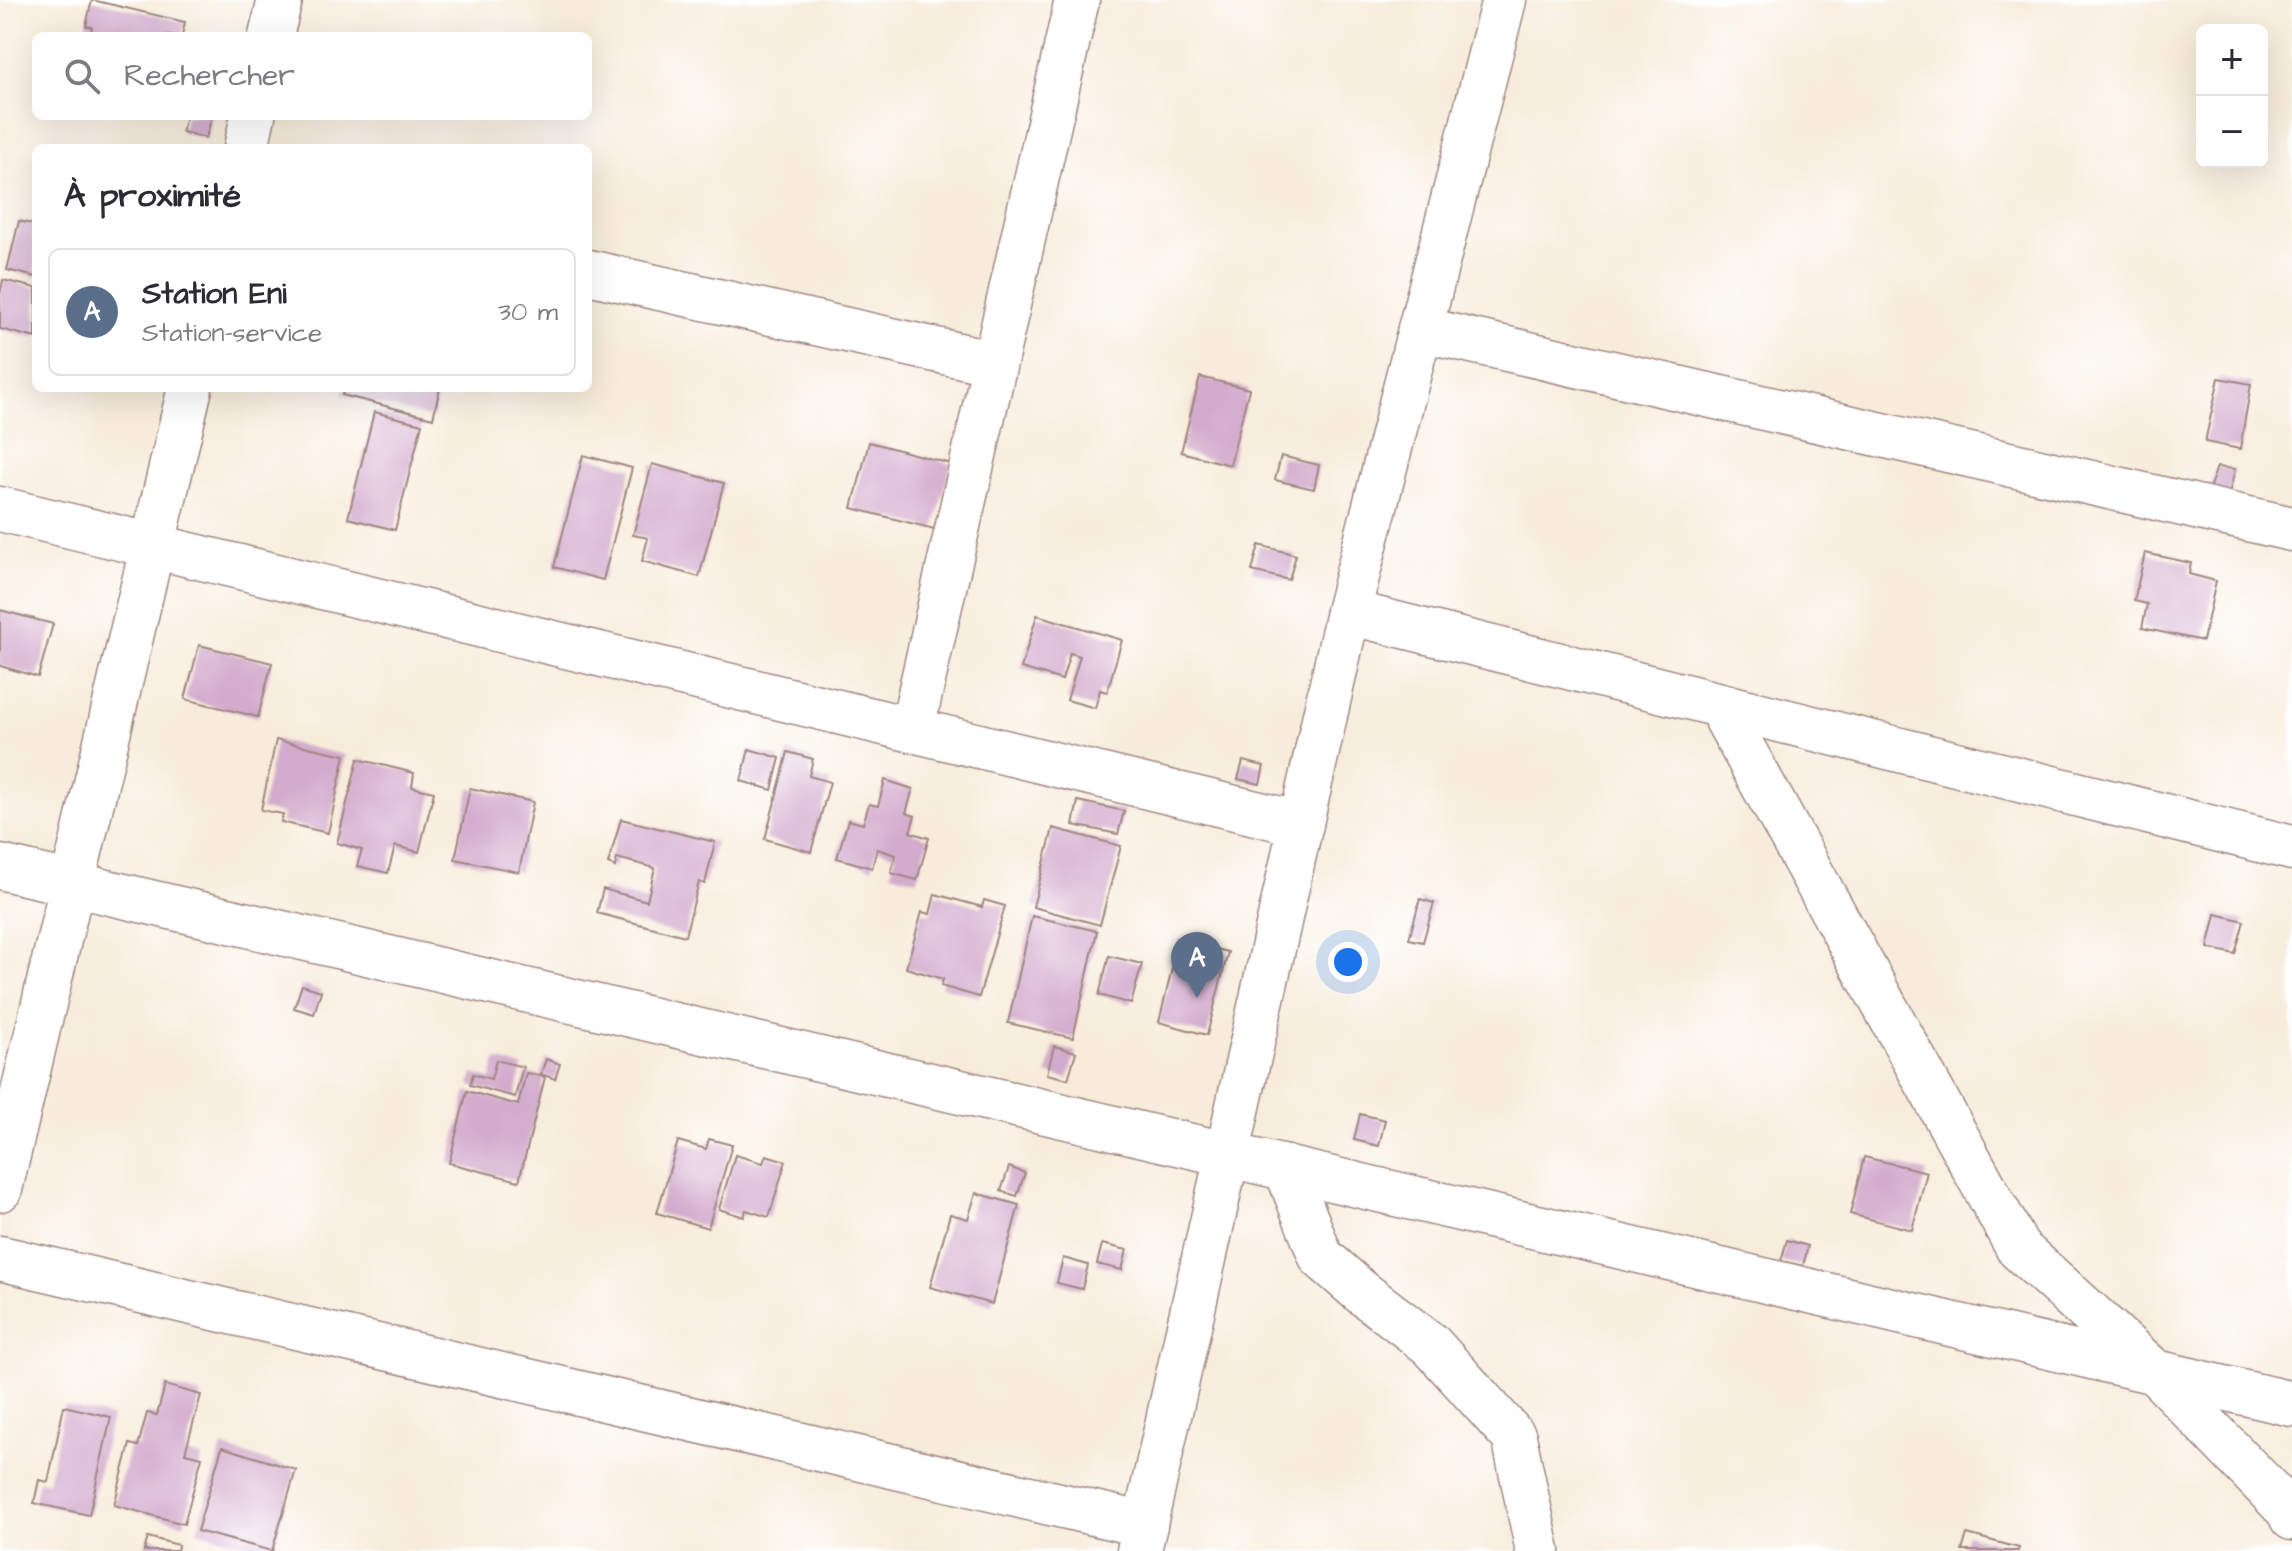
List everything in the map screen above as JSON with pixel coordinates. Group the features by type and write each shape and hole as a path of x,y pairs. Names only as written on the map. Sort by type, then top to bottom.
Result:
{"street":[{"path":"272,32 280,0"},
{"path":"912,729 1077,0"},
{"path":"0,1258 1142,1538 1348,612 1504,0"},
{"path":"247,144 252,120"},
{"path":"592,273 994,363"},
{"path":"1420,329 2292,529"},
{"path":"0,1189 189,392"},
{"path":"0,509 1301,824"},
{"path":"1348,612 2292,848"},
{"path":"1719,705 2018,1248 2155,1372 2289,1511 2292,1518"},
{"path":"0,867 2292,1404"},
{"path":"1286,1168 1321,1257 1431,1345 1514,1437 1538,1551"}],"building":[{"path":"92,0 185,22 183,32 91,32 92,27 86,26"},
{"path":"185,120 211,120 206,138 182,132"},
{"path":"19,221 32,224 32,276 7,270"},
{"path":"3,280 32,287 32,337 0,329"},
{"path":"1200,377 1249,389 1230,465 1181,452"},
{"path":"2219,378 2251,384 2240,449 2205,442"},
{"path":"343,392 439,392 433,418 342,395"},
{"path":"374,412 422,424 395,530 348,518"},
{"path":"869,442 951,464 934,529 852,508"},
{"path":"583,455 632,468 603,580 554,567"},
{"path":"1281,456 1319,465 1314,489 1275,480"},
{"path":"652,464 724,483 699,577 642,561 648,538 633,535"},
{"path":"2217,467 2235,469 2228,499 2207,494"},
{"path":"1259,545 1296,555 1289,580 1252,571"},
{"path":"2145,553 2191,563 2189,574 2216,581 2203,641 2142,628 2147,604 2134,601"},
{"path":"0,610 53,624 38,677 0,666"},
{"path":"1037,615 1122,640 1107,692 1100,690 1095,708 1067,700 1080,656 1070,653 1062,680 1021,668"},
{"path":"199,645 272,663 258,717 185,699"},
{"path":"276,740 345,755 328,833 281,822 283,814 261,810"},
{"path":"749,749 780,758 772,790 741,781"},
{"path":"788,752 813,759 809,776 830,782 811,852 765,839"},
{"path":"358,759 414,773 412,787 434,792 419,852 395,846 388,873 357,866 362,850 337,843"},
{"path":"1243,761 1264,766 1260,784 1238,779"},
{"path":"885,780 913,789 906,813 915,816 910,832 929,838 917,880 891,873 896,855 877,849 872,868 837,858 848,820 863,824 869,804 878,806"},
{"path":"470,788 533,802 519,872 455,859"},
{"path":"1078,801 1124,811 1118,834 1073,825"},
{"path":"621,819 715,842 705,884 699,882 685,936 597,913 603,889 647,901 655,868 617,858 615,867 608,864"},
{"path":"1053,828 1121,846 1100,925 1033,907"},
{"path":"935,894 982,907 984,900 1005,906 979,997 941,986 943,979 906,968 922,912 930,914"},
{"path":"1420,899 1434,903 1423,942 1409,939"},
{"path":"2216,914 2244,921 2235,954 2208,948"},
{"path":"1032,916 1097,931 1073,1038 1008,1023"},
{"path":"1179,940 1228,952 1207,1035 1159,1022"},
{"path":"1109,956 1142,964 1131,1004 1099,995"},
{"path":"302,985 321,991 314,1014 294,1008"},
{"path":"1054,1046 1076,1052 1068,1079 1047,1074"},
{"path":"546,1059 560,1064 555,1079 541,1074"},
{"path":"496,1060 523,1067 515,1097 470,1085 473,1074 491,1079"},
{"path":"526,1073 545,1077 519,1181 449,1163 467,1091 518,1105"},
{"path":"1360,1114 1385,1120 1379,1146 1354,1140"},
{"path":"709,1139 732,1145 708,1228 657,1213 678,1141 706,1149"},
{"path":"735,1155 763,1163 766,1155 786,1161 769,1217 746,1210 744,1217 719,1209"},
{"path":"1864,1157 1927,1172 1912,1230 1850,1214"},
{"path":"1009,1167 1025,1173 1017,1196 1001,1191"},
{"path":"976,1193 1019,1205 992,1304 930,1287 950,1214 968,1219"},
{"path":"1787,1240 1808,1246 1803,1266 1781,1261"},
{"path":"1102,1244 1127,1250 1122,1270 1097,1264"},
{"path":"1063,1258 1088,1265 1082,1289 1057,1283"},
{"path":"165,1385 201,1395 185,1453 202,1457 184,1524 114,1505 130,1444 138,1446 147,1413 157,1415"},
{"path":"64,1406 111,1417 89,1515 34,1503 39,1480 48,1482"},
{"path":"222,1447 296,1470 272,1551 197,1531"},
{"path":"1967,1534 2019,1548 2018,1551 1962,1551"},
{"path":"148,1537 178,1545 177,1551 144,1551"}],"place":[{"name":"Station Eni","path":"1197,998"}]}
